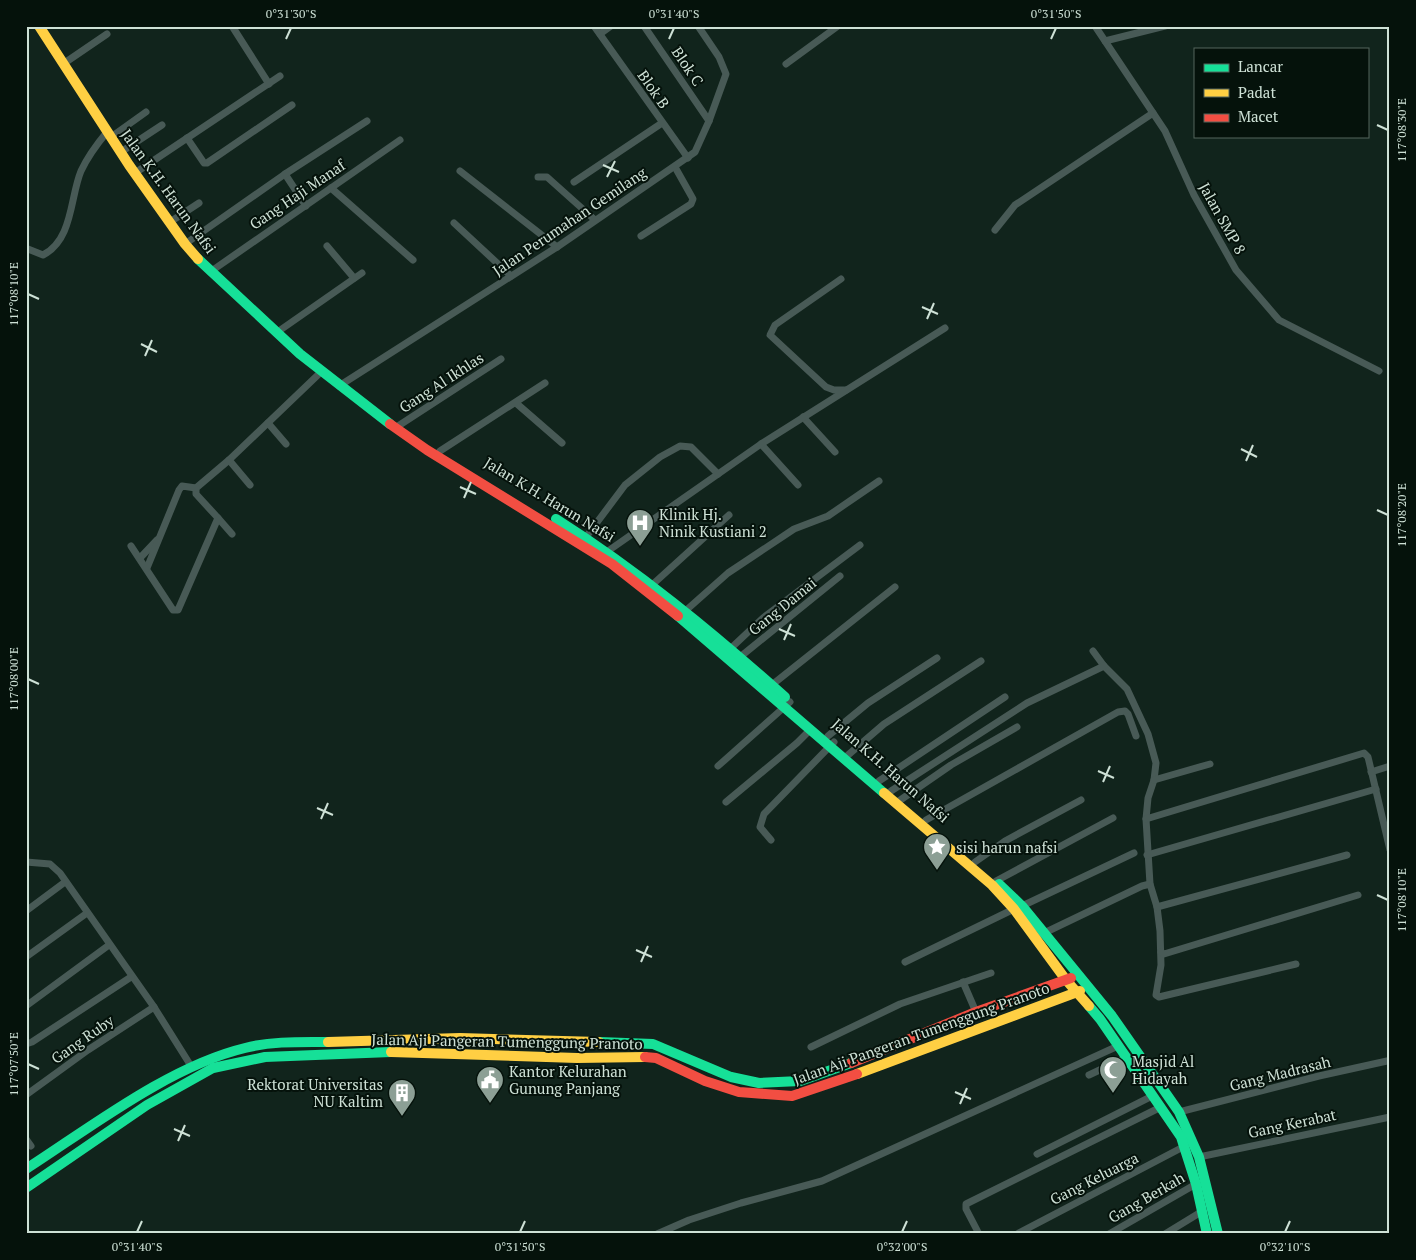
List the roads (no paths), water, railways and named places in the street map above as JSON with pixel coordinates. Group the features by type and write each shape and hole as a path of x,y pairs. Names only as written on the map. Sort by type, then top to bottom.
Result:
{"main road":[{"name":"Jalan K.H. Harun Nafsi","path":"39,26 135,173 185,244 210,272 276,333 321,372 395,428 427,450 568,531 586,537 608,551 652,584 682,614"},
{"name":"Jalan K.H. Harun Nafsi","path":"419,443 440,451 568,531 682,614 831,741 1018,908"},
{"name":"Jalan K.H. Harun Nafsi","path":"727,651 740,658 769,687"},
{"name":"Jalan K.H. Harun Nafsi","path":"788,704 811,729 831,741 891,791 898,801 926,820 996,881 1040,935 1112,1016 1179,1112 1199,1157 1218,1234"},
{"name":"Jalan K.H. Harun Nafsi","path":"1040,935 1066,980 1100,1019 1185,1146 1196,1184 1206,1234"},
{"name":"Jalan Aji Pangeran Tumenggung Pranoto","path":"26,1168 143,1094 192,1066 244,1048 273,1043 392,1038 653,1044 730,1077 758,1083 800,1081 818,1076 976,1012 1077,975"},
{"name":"Jalan Aji Pangeran Tumenggung Pranoto","path":"26,1188 147,1105 214,1068 265,1057 392,1052 578,1058 612,1056 656,1058 705,1081 739,1092 792,1096 821,1088 1088,988"},
{"path":"392,1038 392,1052"}],"street":[{"path":"232,26 269,84"},
{"name":"Blok B","path":"594,26 688,158"},
{"path":"600,34 611,26"},
{"name":"Blok C","path":"644,26 709,121"},
{"name":"Jalan Perumahan Gemilang","path":"339,386 557,247 688,158 700,145 725,70 698,26"},
{"path":"786,64 838,26"},
{"name":"Jalan SMP 8","path":"1095,26 1165,132 1194,195 1236,270 1279,320 1379,371"},
{"path":"1105,41 1165,26"},
{"path":"63,64 107,34"},
{"path":"135,173 280,76"},
{"path":"187,138 206,164 292,104"},
{"path":"26,250 43,254 58,241 70,212 82,171 92,152 109,134 146,112"},
{"path":"995,230 1015,206 1153,113"},
{"path":"185,244 285,174 367,121"},
{"path":"574,182 662,123"},
{"path":"121,152 162,125"},
{"name":"Gang Haji Manaf","path":"210,272 400,140"},
{"path":"641,236 691,204 693,199 674,168"},
{"path":"460,171 557,247"},
{"path":"285,174 306,206"},
{"path":"538,177 547,177 599,217"},
{"path":"331,188 413,260"},
{"path":"170,222 199,203"},
{"path":"454,223 510,276"},
{"path":"327,246 354,278"},
{"path":"276,333 362,273"},
{"path":"841,279 775,325 770,335 826,387 834,390 846,390"},
{"path":"608,551 761,444 944,328"},
{"name":"Gang Al Ikhlas","path":"395,428 501,359"},
{"path":"147,568 182,486 196,488 229,460 321,372"},
{"path":"440,451 545,383"},
{"path":"516,403 562,443"},
{"path":"803,418 836,452"},
{"path":"268,423 286,444"},
{"path":"761,444 798,485"},
{"path":"586,537 625,485 660,457 680,446 691,447 718,474"},
{"path":"229,460 250,484"},
{"path":"682,614 728,573 794,529 828,516 879,481"},
{"path":"196,488 196,494 232,534"},
{"path":"652,584 729,515"},
{"path":"131,546 173,610 178,610 218,518"},
{"path":"140,558 159,537"},
{"path":"727,651 763,618 860,545"},
{"name":"Gang Damai","path":"740,658 840,576"},
{"path":"769,687 895,587"},
{"path":"1093,651 1104,666 1127,689 1136,706 1153,750 1156,764 1154,780 1148,798 1146,819 1147,885 1157,907 1161,952 1160,976 1155,991 1159,997 1296,964"},
{"path":"771,840 760,827 764,814 868,704 937,658"},
{"path":"848,755 884,724 981,661"},
{"path":"891,791 1027,703 1104,666"},
{"path":"879,781 1005,697"},
{"path":"718,766 788,704"},
{"path":"926,820 1118,712 1125,711 1128,714 1136,736"},
{"path":"898,801 1017,727"},
{"path":"726,802 790,750 811,729"},
{"path":"1146,819 1364,753 1368,757 1388,830 1390,850"},
{"path":"1154,780 1210,764"},
{"path":"1371,772 1390,766"},
{"path":"1147,855 1376,789"},
{"path":"975,862 1005,840 1081,800"},
{"path":"996,881 1114,818"},
{"path":"905,962 1134,852"},
{"path":"1157,907 1347,854"},
{"path":"26,862 50,864 60,873 131,977 154,1007 192,1066"},
{"path":"26,869 36,862"},
{"path":"26,911 65,882"},
{"path":"1040,935 1147,885"},
{"path":"1161,952 1164,954 1358,895"},
{"path":"26,957 87,913"},
{"path":"26,1006 109,945"},
{"path":"811,1047 900,1004 991,973"},
{"path":"26,1044 32,1042 131,977"},
{"path":"963,982 976,1012"},
{"name":"Gang Ruby","path":"26,1096 88,1050 154,1007"},
{"path":"657,1234 689,1220 741,1203 822,1181 1118,1046"},
{"path":"1089,1075 1125,1058"},
{"name":"Gang Madrasah","path":"1179,1112 1319,1076 1387,1062"},
{"path":"1037,1154 1152,1096"},
{"path":"979,1234 966,1209 966,1204 1159,1108"},
{"name":"Gang Kerabat","path":"1199,1157 1390,1117"},
{"name":"Gang Keluarga","path":"1017,1234 1185,1146"},
{"name":"Gang Berkah","path":"1109,1234 1196,1184"},
{"path":"1165,1234 1201,1212"}],"place":[{"name":"Klinik Hj. Ninik Kustiani 2","path":"640,547"},
{"name":"sisi harun nafsi","path":"937,871"},
{"name":"Masjid Al Hidayah","path":"1113,1094"},
{"name":"Kantor Kelurahan Gunung Panjang","path":"490,1104"},
{"name":"Rektorat Universitas NU Kaltim","path":"402,1117"}]}
